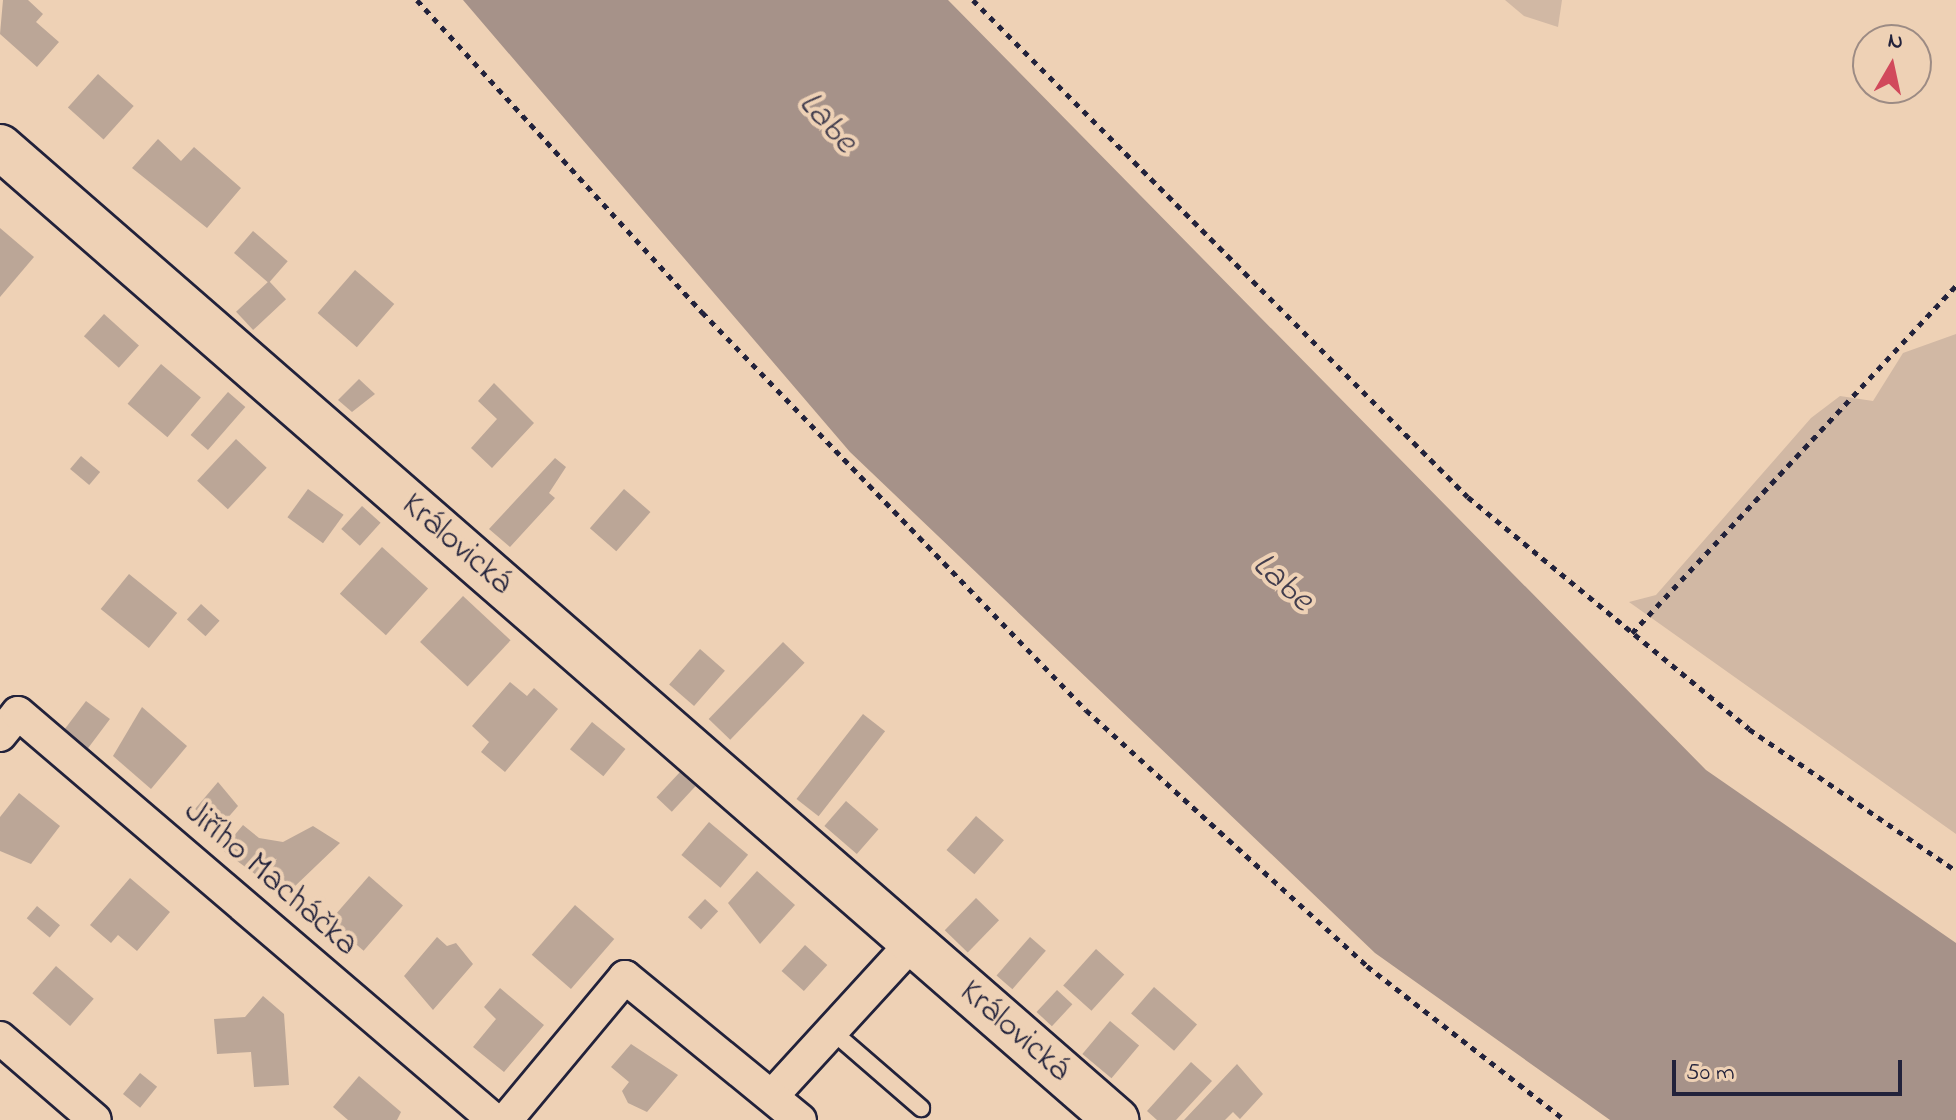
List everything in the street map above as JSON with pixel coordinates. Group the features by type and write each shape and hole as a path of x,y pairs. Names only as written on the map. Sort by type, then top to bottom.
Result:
{"main road":[{"name":"Královická","path":"2,152 1116,1120"}],"street":[{"name":"Jiřího Macháčka","path":"0,735 18,713 494,1120"},
{"path":"772,1096 912,943"},
{"path":"506,1120 625,977 800,1120"},
{"path":"0,1038 95,1120"}],"lane":[{"path":"832,1031 921,1108"}],"path":[{"path":"417,0 702,312 1086,710 1367,966 1565,1120"},
{"path":"973,0 1468,497 1749,729 1956,871"},
{"path":"1632,633 1956,286"}],"shaded area":[{"path":"1505,0 1562,0 1558,27 1524,16"},
{"path":"1956,334 1956,834 1629,602 1656,595 1811,418 1840,396 1873,401 1903,353"}],"water":[{"name":"Labe","path":"463,0 948,0 1706,770 1956,943 1956,1120 1610,1120 1375,953 850,452"}],"building":[{"path":"3,0 28,0 43,14 36,22 59,42 37,67 0,34"},
{"path":"98,74 134,106 104,140 68,107"},
{"path":"158,139 181,161 194,147 241,188 207,228 132,168"},
{"path":"0,228 34,257 0,297"},
{"path":"253,231 288,261 269,283 234,253"},
{"path":"355,270 394,304 357,347 318,313"},
{"path":"269,281 286,299 253,330 236,312"},
{"path":"104,314 139,345 119,368 84,336"},
{"path":"161,364 201,397 167,437 128,404"},
{"path":"359,379 375,394 352,412 338,400"},
{"path":"494,383 534,423 492,468 471,448 497,419 478,401"},
{"path":"228,392 245,407 208,450 191,435"},
{"path":"236,439 267,468 228,509 197,481"},
{"path":"81,456 100,472 89,485 70,469"},
{"path":"555,458 566,467 549,493 555,498 510,547 489,529"},
{"path":"308,489 344,515 323,543 287,517"},
{"path":"624,489 650,512 616,551 590,528"},
{"path":"362,506 381,523 360,546 341,529"},
{"path":"382,547 428,588 386,635 340,594"},
{"path":"129,574 177,613 149,648 101,609"},
{"path":"463,596 511,640 468,686 420,642"},
{"path":"201,604 220,621 206,636 187,620"},
{"path":"783,642 805,663 730,740 709,719"},
{"path":"700,649 725,671 694,706 669,684"},
{"path":"510,682 527,696 534,688 558,709 505,772 481,752 489,742 472,726"},
{"path":"86,701 110,719 87,749 63,731"},
{"path":"142,707 187,746 151,789 113,756"},
{"path":"863,714 885,731 819,816 797,799"},
{"path":"592,722 625,749 603,776 570,749"},
{"path":"681,771 696,785 672,812 656,797"},
{"path":"218,782 238,806 219,828 195,809"},
{"path":"19,793 60,826 31,864 0,851 0,817"},
{"path":"846,801 878,829 857,854 824,826"},
{"path":"976,816 1004,840 974,874 946,850"},
{"path":"709,822 748,855 720,888 681,855"},
{"path":"243,825 259,838 283,842 313,826 340,843 293,888 278,875 259,877 222,850"},
{"path":"757,871 795,905 760,944 728,903"},
{"path":"369,876 403,906 364,951 330,921"},
{"path":"130,878 170,912 137,951 118,935 111,943 90,925"},
{"path":"976,898 999,920 968,953 945,930"},
{"path":"705,899 718,911 701,930 688,917"},
{"path":"575,905 614,939 571,989 532,955"},
{"path":"37,906 60,925 50,938 27,918"},
{"path":"437,937 447,946 456,943 473,964 433,1010 404,976"},
{"path":"1030,937 1046,951 1012,989 997,975"},
{"path":"805,945 827,965 804,991 782,971"},
{"path":"1096,949 1124,974 1091,1011 1063,985"},
{"path":"56,966 94,999 70,1026 32,993"},
{"path":"1154,987 1197,1024 1174,1051 1131,1013"},
{"path":"500,988 544,1025 504,1072 473,1047 496,1019 484,1007"},
{"path":"1057,990 1072,1004 1052,1026 1037,1012"},
{"path":"263,996 284,1014 289,1085 254,1087 251,1052 217,1054 214,1019 245,1017"},
{"path":"1110,1021 1139,1045 1111,1078 1082,1054"},
{"path":"631,1044 678,1075 647,1112 628,1103 622,1091 629,1082 611,1067"},
{"path":"1191,1062 1212,1081 1176,1120 1157,1120 1147,1111"},
{"path":"1237,1064 1263,1094 1240,1119 1233,1112 1225,1120 1184,1120"},
{"path":"140,1073 157,1087 140,1108 123,1094"},
{"path":"359,1076 401,1112 397,1120 348,1120 333,1107"}]}
